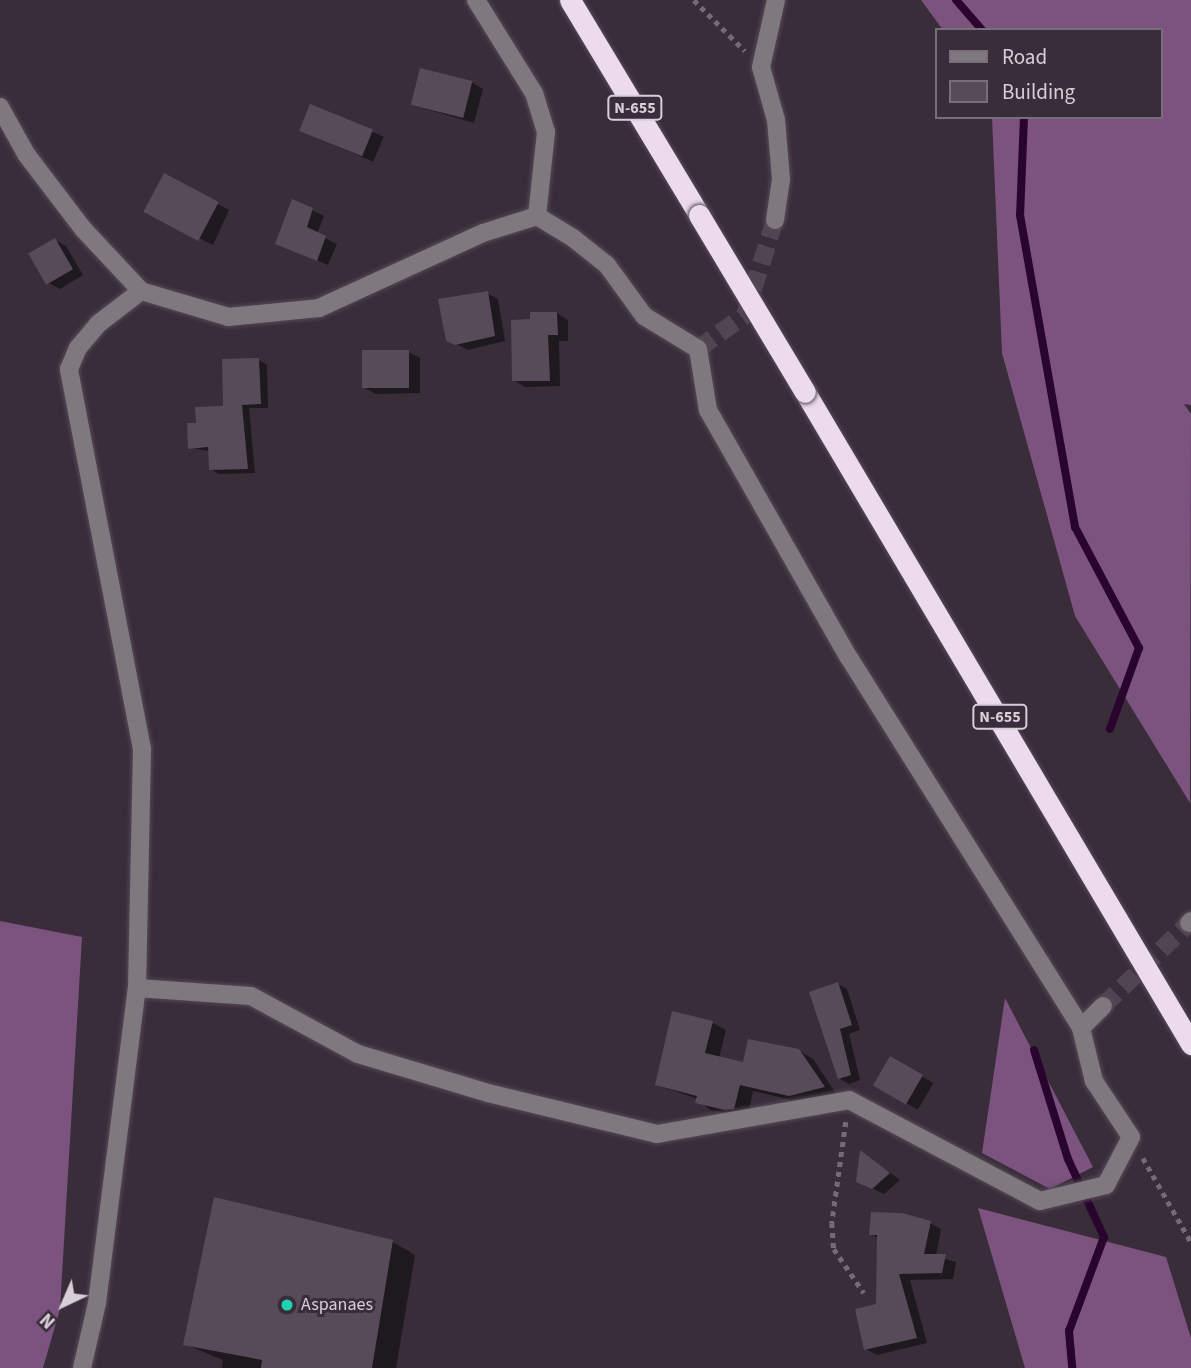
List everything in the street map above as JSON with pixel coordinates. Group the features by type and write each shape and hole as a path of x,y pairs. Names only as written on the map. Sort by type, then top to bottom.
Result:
{"highway":[{"name":"N-655","path":"570,0 1191,1044"}],"street":[{"path":"476,0 534,93 546,132 537,216"},
{"path":"775,220 779,155 776,120 761,67 776,0"},
{"path":"0,107 26,154 84,230 141,291 228,317 319,308 483,233 537,216"},
{"path":"137,988 251,996 358,1054 488,1093 657,1134 849,1100 1040,1201 1106,1185 1131,1137 1094,1081 1081,1028 848,656 708,410 698,349 644,316 607,265 537,216"},
{"path":"82,1368 97,1303 137,988 142,748 69,369 78,348 98,324 141,291"},
{"path":"1081,1028 1103,1006"}],"path":[{"path":"694,0 761,67"},
{"path":"849,1100 832,1223 834,1248 864,1293"},
{"path":"1131,1137 1191,1242"}],"shaded area":[{"path":"921,0 1191,0 1191,405 1184,404 1191,414 1190,803 1075,616 1002,353 992,119 1163,119 1163,28 942,28"},
{"path":"0,921 82,937 60,1309 43,1368 0,1368"},
{"path":"1005,998 1093,1167 1050,1189 982,1153"},
{"path":"978,1208 1166,1257 1191,1338 1191,1368 1025,1368"}],"building":[{"path":"420,68 472,81 463,118 411,105"},
{"path":"310,104 373,129 362,156 299,131"},
{"path":"164,173 219,202 198,241 143,212"},
{"path":"292,199 313,208 307,227 326,236 317,261 275,244"},
{"path":"55,238 73,269 46,285 28,254"},
{"path":"488,291 495,336 455,345 446,341 438,299"},
{"path":"530,312 557,312 558,335 548,335 550,381 512,381 511,320 530,319"},
{"path":"362,350 409,350 409,388 362,388"},
{"path":"259,358 261,404 242,405 248,469 209,470 208,447 188,449 187,423 196,423 195,407 223,406 222,359"},
{"path":"838,982 852,1025 840,1029 851,1075 838,1079 809,992"},
{"path":"672,1011 713,1021 705,1053 743,1062 748,1039 799,1049 825,1087 789,1096 740,1085 734,1109 725,1110 695,1103 697,1096 655,1085"},
{"path":"890,1056 923,1075 906,1104 873,1085"},
{"path":"860,1150 890,1173 872,1189 856,1182"},
{"name":"Aspanaes","path":"214,1197 393,1240 372,1368 261,1368 262,1360 183,1345"},
{"path":"871,1212 902,1213 931,1221 924,1254 946,1254 942,1273 899,1274 917,1338 864,1350 855,1309 876,1304 877,1235 869,1235"}],"waterway":[{"path":"956,0 980,28"},
{"path":"1024,119 1020,215 1075,527 1139,648 1110,729"},
{"path":"1034,1050 1068,1159 1104,1237 1069,1331 1072,1368"}],"tunnel":[{"path":"698,349 745,315 775,220"},
{"path":"1103,1006 1189,923"}],"place":[{"name":"Aspanaes","path":"287,1305"}]}
